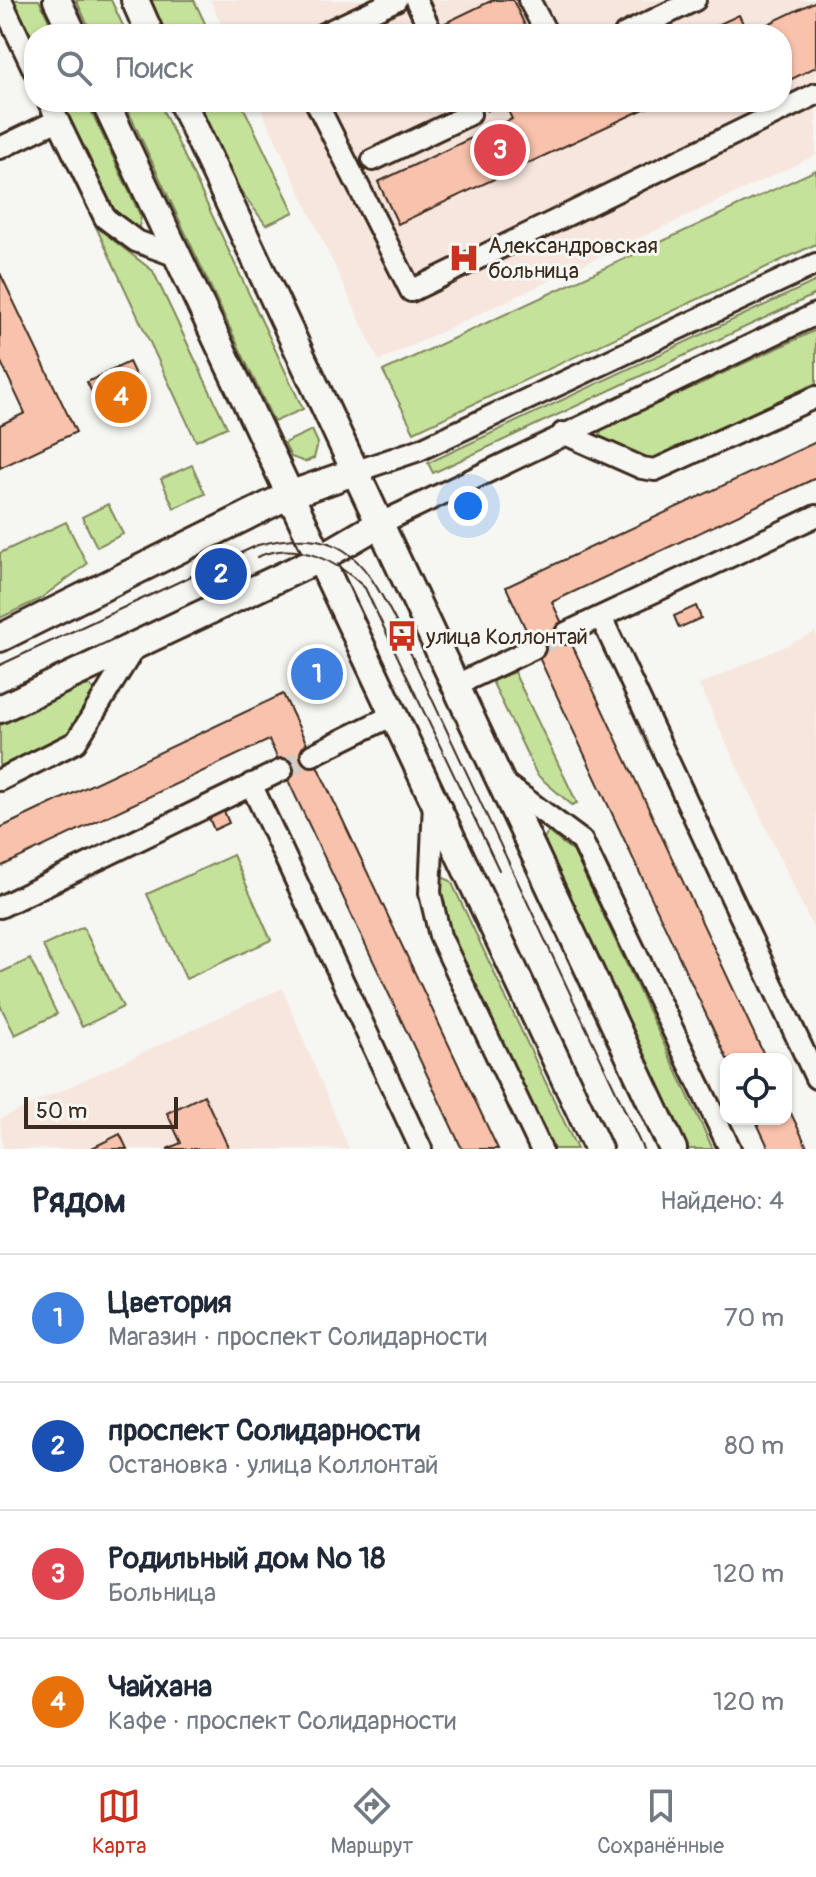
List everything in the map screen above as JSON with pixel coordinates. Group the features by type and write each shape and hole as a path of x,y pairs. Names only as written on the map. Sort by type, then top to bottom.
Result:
{"main road":[{"path":"57,0 68,24"},
{"path":"135,0 146,24"},
{"path":"110,112 598,1149"},
{"path":"187,112 673,1149"},
{"path":"0,638 289,495 354,472"},
{"path":"0,709 319,559 379,524"}],"street":[{"path":"1,0 24,49"},
{"path":"344,24 396,0"},
{"path":"416,0 427,24"},
{"path":"529,0 542,24"},
{"path":"646,24 695,0"},
{"path":"792,106 816,94"},
{"path":"0,148 53,112"},
{"path":"54,112 105,218 136,241 177,256"},
{"path":"321,112 411,291 779,112"},
{"path":"373,160 469,112"},
{"path":"354,472 419,450 816,264"},
{"path":"379,524 816,314"},
{"path":"563,433 642,468 655,470 816,397"},
{"path":"566,633 816,516"},
{"path":"601,617 816,1078"},
{"path":"0,780 76,742 136,645"},
{"path":"454,686 534,648"},
{"path":"312,755 393,715"},
{"path":"0,907 282,770"},
{"path":"496,776 582,841 730,1149"},
{"path":"251,784 421,1149"},
{"path":"434,802 430,893 434,916 541,1149"}],"shaded area":[{"name":"Александровская больница","path":"210,0 816,0 816,155 379,361 263,112 792,112 792,24 221,24"},
{"path":"816,632 816,929 814,930 699,685"},
{"path":"282,988 349,1149 3,1149 0,1119"}],"green space":[{"path":"13,0 39,0 50,24 24,24"},
{"path":"76,0 111,0 122,24 87,24"},
{"path":"149,0 194,0 205,24 160,24"},
{"path":"65,112 92,112 141,217 139,227 134,228 109,203 82,153"},
{"path":"129,112 164,112 303,409 274,422"},
{"path":"202,112 246,112 294,212 266,225 238,187"},
{"path":"816,170 816,244 414,432 383,371"},
{"path":"83,199 98,225 153,271 227,427 196,441"},
{"path":"816,281 816,294 433,473 428,463"},
{"path":"816,330 816,383 649,461 599,439 601,430"},
{"path":"312,430 318,443 314,458 305,462 291,457 284,443"},
{"path":"192,465 205,494 174,508 161,479"},
{"path":"108,504 123,534 97,547 82,517"},
{"path":"66,522 87,564 40,599 0,618 0,553"},
{"path":"514,672 577,803 572,805 537,775 492,681"},
{"path":"83,686 91,686 95,696 70,733 0,768 0,725"},
{"path":"548,832 574,852 713,1149 688,1149 543,840"},
{"path":"233,855 271,940 186,979 147,894"},
{"path":"444,878 451,881 577,1149 551,1149 449,933 439,897"},
{"path":"83,927 123,1007 82,1027 43,946"},
{"path":"30,959 57,1014 15,1035 0,1005 0,973"}],"building":[{"path":"493,0 513,0 524,24 445,24"},
{"path":"816,1 816,67 792,79 792,24 768,24"},
{"path":"739,15 743,24 720,24"},
{"path":"509,112 638,112 398,224 378,182 512,119"},
{"path":"0,273 76,432 0,468 0,425 25,413 0,360"},
{"path":"129,362 143,391 101,411 87,382"},
{"path":"816,442 816,478 552,602 763,1053 724,1053 506,587"},
{"path":"696,606 701,618 679,628 674,616"},
{"path":"320,663 328,677 313,685 305,670"},
{"path":"283,694 498,1149 462,1149 269,740 0,867 0,828"},
{"path":"224,811 229,823 214,830 209,818"},
{"path":"204,1095 229,1149 167,1149 181,1143 167,1113"},
{"path":"792,1115 808,1149 769,1149 758,1125 792,1125"},
{"path":"120,1134 127,1149 90,1149"}],"tunnel":[{"path":"534,648 566,633"},
{"path":"282,770 312,755"}],"tram line":[{"path":"0,665 258,545 308,539 344,550 370,578 395,620 643,1149"},
{"path":"257,557 286,550 315,556 342,569 365,588 499,870"}],"place":[{"name":"Родильный дом № 18","path":"500,150"},
{"name":"Александровская больница","path":"464,258"},
{"name":"Чайхана","path":"121,397"},
{"name":"проспект Солидарности","path":"221,574"},
{"name":"улица Коллонтай","path":"402,636"},
{"name":"Цветория","path":"317,674"}]}
